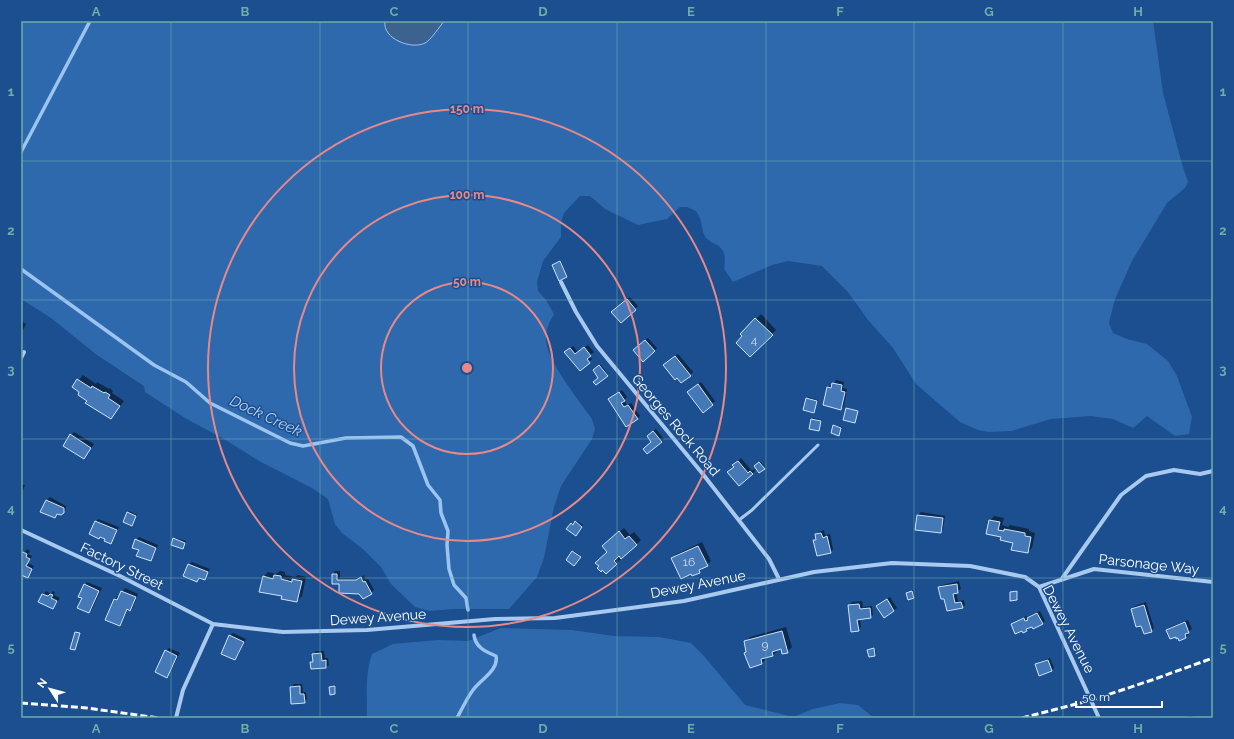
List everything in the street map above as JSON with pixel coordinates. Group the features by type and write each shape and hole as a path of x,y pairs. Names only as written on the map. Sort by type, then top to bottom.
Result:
{"street":[{"name":"Georges Rock Road","path":"561,282 576,312 597,346 697,466 769,559 779,579"},
{"path":"21,358 24,352"},
{"name":"Parsonage Way","path":"1061,580 1121,495 1146,476 1174,470 1200,474 1213,471"},
{"name":"Factory Street","path":"21,530 120,576 213,624"},
{"name":"Dewey Avenue","path":"213,624 284,632 367,630 494,619 555,618 684,601 814,572 892,562 970,566 1025,577 1039,587 1099,718"},
{"name":"Parsonage Way","path":"1039,587 1094,569 1213,582"},
{"path":"176,718 183,690 213,624"}],"lane":[{"path":"739,520 752,510 818,446"}],"shaded area":[{"path":"21,21 385,21 384,22 426,43 444,21 1153,21 1163,93 1188,182 1185,188 1167,203 1132,261 1115,299 1109,323 1113,333 1127,339 1147,344 1168,361 1177,376 1192,417 1189,434 1175,436 1147,416 1133,428 1113,419 1091,416 1051,419 1011,431 989,432 978,430 960,422 916,384 893,348 868,320 848,292 822,266 788,261 772,265 733,282 724,269 724,253 721,248 706,237 696,211 687,207 680,207 667,219 638,225 605,209 590,196 580,196 564,213 561,222 561,237 543,261 537,282 538,291 546,300 554,314 548,325 546,335 547,347 557,368 592,419 595,429 592,439 561,486 554,507 544,558 537,577 509,609 452,609 430,611 415,607 391,584 381,567 364,550 342,533 335,524 328,499 312,488 261,462 224,439 185,418 145,392 144,386 97,355 51,318 21,299"},
{"path":"385,21 444,21 427,42 419,45 413,45 406,44 393,38 385,27"},
{"path":"501,628 572,630 614,636 659,637 691,643 704,656 745,705 793,717 813,709 840,703 858,705 874,718 367,718 367,677 372,654 393,644 438,640 468,641"}],"building":[{"path":"560,261 567,277 559,281 552,265"},
{"path":"627,299 636,310 621,323 611,312"},
{"path":"755,318 773,335 750,357 736,343 742,336 740,334"},
{"path":"645,340 655,351 643,362 633,350"},
{"path":"584,347 591,356 587,359 590,363 580,371 564,352 570,348 575,354"},
{"path":"675,356 691,376 681,383 677,378 675,380 663,365"},
{"path":"599,365 608,376 596,385 593,382 598,378 593,370"},
{"path":"77,379 91,388 92,386 110,395 108,398 120,406 111,419 85,403 87,401 78,395 79,392 72,387"},
{"path":"832,383 842,385 841,391 845,392 841,410 823,405 827,387 831,388"},
{"path":"698,384 713,405 703,413 687,392"},
{"path":"619,392 625,401 621,403 624,407 628,405 638,419 626,427 608,399"},
{"path":"806,398 817,401 814,413 803,410"},
{"path":"846,408 858,411 855,423 843,420"},
{"path":"811,419 821,421 819,431 809,429"},
{"path":"833,425 841,428 839,436 831,433"},
{"path":"653,431 662,442 647,454 643,449 651,442 647,436"},
{"path":"70,434 91,448 84,459 63,446"},
{"path":"738,461 748,473 750,471 753,474 739,486 727,472 734,467 732,465"},
{"path":"759,462 765,469 759,473 754,466"},
{"path":"46,500 64,508 64,513 61,515 57,514 55,518 40,512"},
{"path":"127,512 136,516 132,526 123,522"},
{"path":"917,515 943,518 941,533 915,530"},
{"path":"989,520 1000,522 998,530 1004,531 1004,529 1025,533 1025,536 1031,537 1028,553 1011,550 1013,543 1000,540 1001,537 986,534"},
{"path":"95,521 117,530 111,544 104,541 105,539 100,537 99,539 89,534"},
{"path":"575,521 582,527 576,536 566,529 571,523 573,525"},
{"path":"619,531 625,539 629,536 637,545 621,559 619,556 614,561 617,564 606,574 597,568 599,566 595,563 607,552 602,546"},
{"path":"821,533 823,538 827,536 831,553 817,556 813,540 816,540 815,534"},
{"path":"173,538 185,543 183,549 171,545"},
{"path":"135,539 156,548 151,561 136,556 139,550 132,548"},
{"path":"698,546 708,566 699,570 700,573 692,576 691,574 681,579 671,558"},
{"path":"572,551 581,557 574,566 566,560"},
{"path":"23,552 27,554 26,557 30,559 26,566 32,569 28,578 21,575 21,554"},
{"path":"188,564 208,572 205,580 199,578 197,582 183,576"},
{"path":"332,574 337,574 337,580 356,580 361,577 372,594 363,599 359,594 339,593 339,584 332,584"},
{"path":"274,575 281,576 281,579 292,582 292,579 302,581 297,602 281,599 282,596 259,592 263,576 273,579"},
{"path":"84,584 99,591 89,613 77,608 82,598 78,597"},
{"path":"957,584 958,593 953,594 955,603 961,602 963,608 947,611 944,599 941,599 938,587"},
{"path":"121,591 136,597 130,611 127,609 120,626 105,620 114,599 117,600"},
{"path":"912,591 914,598 908,600 906,593"},
{"path":"1017,591 1017,600 1010,601 1010,592"},
{"path":"42,594 48,596 50,594 53,595 51,598 57,601 53,609 38,602"},
{"path":"887,599 894,611 884,618 876,606"},
{"path":"859,604 860,609 870,608 871,618 857,620 859,631 851,632 848,605"},
{"path":"1144,605 1152,632 1144,634 1141,626 1136,627 1131,609"},
{"path":"1037,613 1043,624 1033,629 1032,627 1026,629 1027,631 1023,633 1022,631 1015,634 1011,624 1024,618 1025,621 1028,620 1027,618"},
{"path":"1185,622 1189,633 1185,634 1186,638 1179,641 1176,637 1170,639 1166,630"},
{"path":"782,631 788,653 782,654 781,649 772,652 773,656 761,659 762,664 750,668 744,653 746,652 744,641"},
{"path":"75,632 80,633 75,650 70,649"},
{"path":"229,635 244,642 235,660 221,654"},
{"path":"874,648 875,656 869,657 867,650"},
{"path":"165,650 177,656 167,678 155,672"},
{"path":"321,653 322,661 326,660 326,668 311,669 310,662 313,662 312,654"},
{"path":"1048,660 1052,671 1039,676 1035,664"},
{"path":"300,686 300,694 304,694 305,703 291,704 290,687"},
{"path":"335,686 335,694 330,695 329,687"}],"waterway":[{"name":"Dock Creek","path":"21,152 90,21"},
{"name":"Dock Creek","path":"21,269 154,365 186,382 210,403 290,443 303,446 346,438 401,437 413,446 428,485 440,500 441,513 448,531 447,545 449,569 454,585 466,598 468,610"},
{"name":"Dock Creek","path":"457,718 476,686 495,666 496,656 485,651 479,646 476,643 474,635"}],"railway":[{"path":"1022,718 1092,700 1213,658"},
{"path":"21,703 87,708 159,718"}]}
